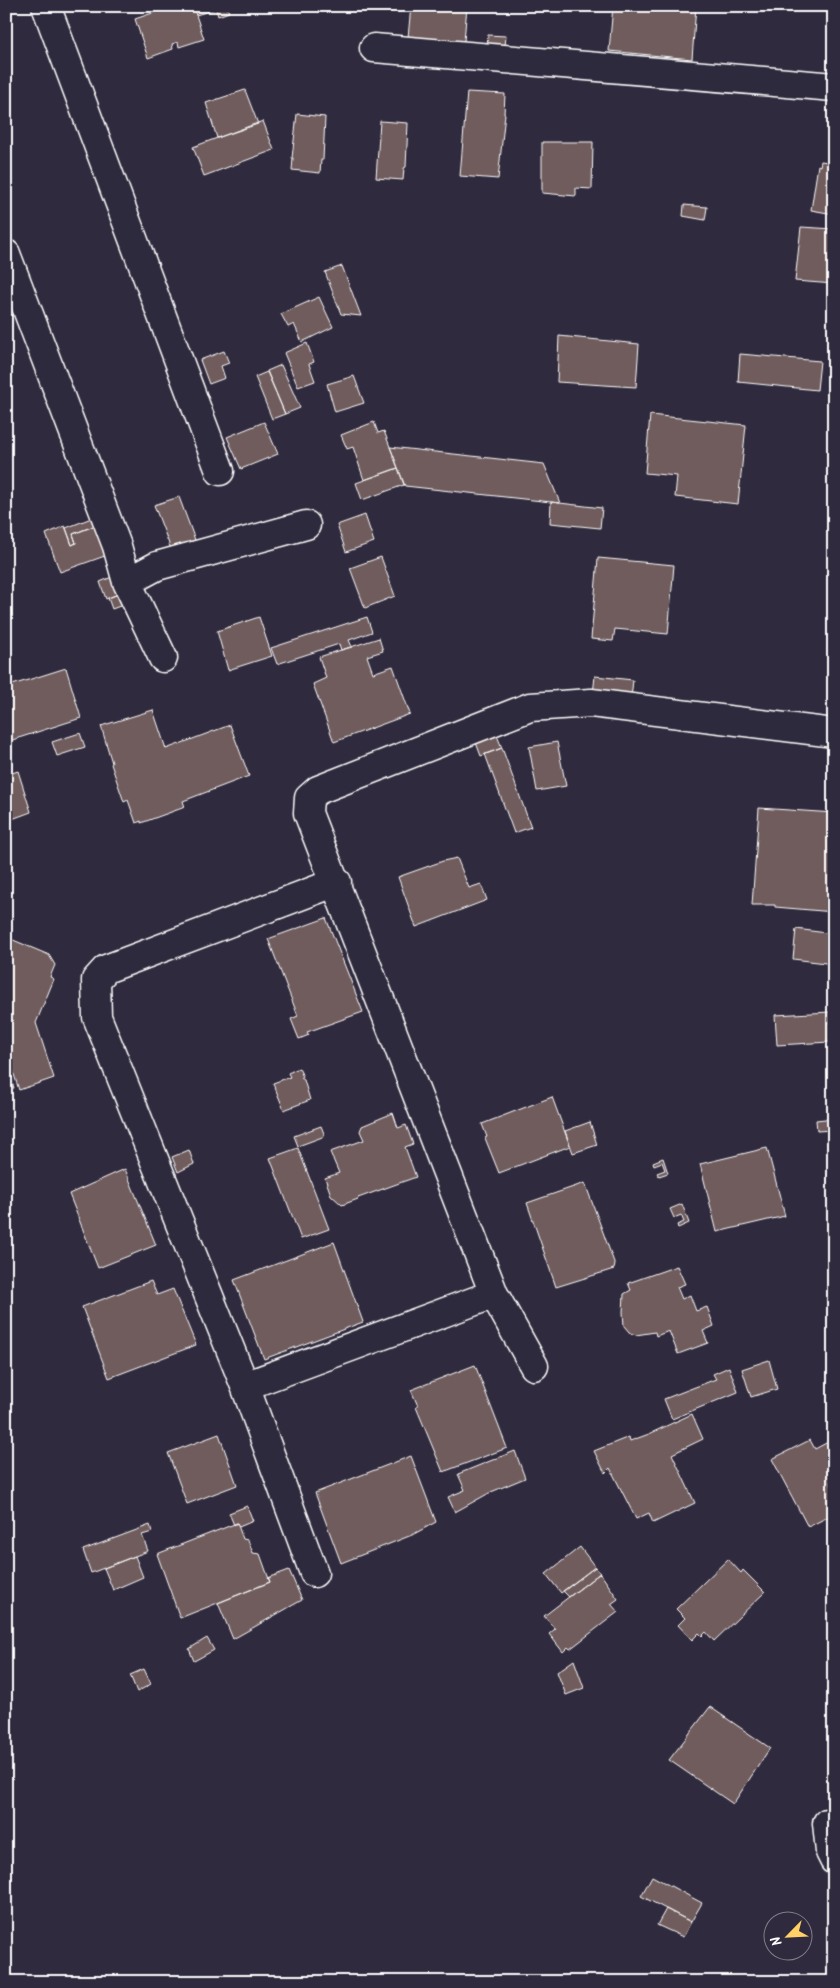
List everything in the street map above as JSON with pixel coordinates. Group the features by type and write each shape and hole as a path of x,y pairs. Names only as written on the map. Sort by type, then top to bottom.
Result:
{"street":[{"path":"46,6 220,472"},
{"path":"374,48 834,87"},
{"path":"6,254 117,546 127,582 163,658"},
{"path":"127,582 157,566 306,525"},
{"path":"534,1366 494,1294 337,882 308,813 309,798 318,790 530,707 591,703 834,733"},
{"path":"314,1573 245,1386 97,1017 96,980 106,969 337,882"},
{"path":"245,1386 494,1294"},
{"path":"827,1823 830,1852 834,1860"}],"building":[{"path":"173,6 193,6 204,39 179,47 178,42 172,44 173,49 148,58 135,19"},
{"path":"193,6 227,6 229,12 218,16 216,9 196,15"},
{"path":"411,6 467,6 463,53 407,48"},
{"path":"613,6 696,6 692,59 609,51"},
{"path":"488,35 506,36 504,57 486,55"},
{"path":"245,90 258,124 217,138 206,103"},
{"path":"467,92 505,94 505,114 498,179 460,176"},
{"path":"297,114 325,117 323,160 321,160 320,173 292,170"},
{"path":"263,121 274,150 204,176 193,147"},
{"path":"380,121 408,123 406,167 404,168 403,180 376,178"},
{"path":"542,142 593,142 592,189 576,188 576,196 542,193"},
{"path":"821,161 834,163 834,214 811,210 818,165 820,166"},
{"path":"684,205 707,207 705,220 683,216"},
{"path":"801,227 834,229 834,284 795,281"},
{"path":"342,266 361,316 341,314 325,272"},
{"path":"319,297 333,327 302,342 294,324 288,327 281,314"},
{"path":"559,336 639,344 636,387 557,382"},
{"path":"307,343 314,362 309,364 315,381 298,387 284,353"},
{"path":"224,351 229,363 221,366 225,378 209,384 200,360"},
{"path":"740,354 820,361 817,390 738,382"},
{"path":"281,365 300,408 285,414 267,371"},
{"path":"267,372 285,414 272,419 255,377"},
{"path":"354,376 364,403 335,412 327,384"},
{"path":"650,415 746,425 738,504 675,497 677,476 645,473"},
{"path":"264,422 278,454 241,469 227,437"},
{"path":"374,422 378,433 384,431 398,468 364,480 353,447 347,449 341,435"},
{"path":"390,447 544,464 560,503 405,486"},
{"path":"398,468 404,485 362,500 356,483"},
{"path":"179,497 198,548 174,557 154,505"},
{"path":"551,502 602,508 600,528 550,523"},
{"path":"99,515 102,523 73,534 76,543 72,545 66,528"},
{"path":"365,515 374,542 346,552 337,525"},
{"path":"104,522 116,552 60,572 46,534 65,526 72,545 76,543 73,534"},
{"path":"381,557 395,596 365,608 350,568"},
{"path":"598,558 674,565 668,634 615,629 613,641 591,639"},
{"path":"126,571 133,588 106,599 100,582"},
{"path":"131,589 136,600 112,609 108,598"},
{"path":"259,617 272,656 228,670 217,631"},
{"path":"367,617 372,632 349,640 352,647 341,650 339,644 277,664 271,648"},
{"path":"379,638 383,651 367,656 373,673 393,666 410,714 334,742 313,684 326,678 319,657"},
{"path":"66,668 81,718 6,742 6,687"},
{"path":"595,676 633,680 631,698 593,694"},
{"path":"153,710 166,749 230,725 249,776 183,801 185,807 141,823 141,821 136,823 128,800 124,802 101,726"},
{"path":"80,733 85,747 57,756 52,742"},
{"path":"496,733 502,748 481,756 475,740"},
{"path":"557,742 566,786 537,791 529,747"},
{"path":"502,748 531,827 514,833 485,754"},
{"path":"18,771 31,812 12,819 6,801 6,775"},
{"path":"759,808 834,813 831,856 834,856 834,912 775,907 775,905 752,905"},
{"path":"457,858 469,888 481,884 487,900 416,927 398,877"},
{"path":"326,918 363,1012 307,1032 309,1035 299,1039 291,1019 298,1016 268,939"},
{"path":"796,929 834,934 834,964 793,959"},
{"path":"6,937 49,955 55,965 50,977 54,979 36,1023 54,1078 19,1090 10,1062 6,1060"},
{"path":"830,1012 830,1042 777,1045 775,1015"},
{"path":"6,1066 14,1088 6,1091"},
{"path":"299,1068 310,1100 284,1110 273,1083 290,1077 288,1073"},
{"path":"552,1097 570,1146 499,1173 485,1138 487,1137 482,1124"},
{"path":"393,1113 398,1128 406,1125 413,1144 405,1147 416,1177 342,1205 331,1195 325,1178 339,1173 330,1152 364,1140 360,1131 362,1126"},
{"path":"834,1118 834,1130 817,1131 816,1120"},
{"path":"590,1122 597,1145 573,1153 565,1131"},
{"path":"321,1126 325,1136 298,1146 294,1136"},
{"path":"298,1148 329,1229 301,1239 270,1158"},
{"path":"767,1148 785,1216 717,1232 700,1164"},
{"path":"189,1150 194,1164 178,1172 172,1157"},
{"path":"663,1158 668,1173 659,1176 657,1173 665,1170 662,1162 654,1165 653,1162"},
{"path":"125,1169 156,1245 98,1268 69,1194"},
{"path":"585,1183 615,1265 614,1269 556,1287 527,1203"},
{"path":"682,1204 689,1223 678,1228 677,1225 684,1222 681,1215 674,1218 670,1209"},
{"path":"334,1242 363,1322 264,1359 234,1280"},
{"path":"677,1266 685,1284 677,1287 682,1299 690,1295 696,1311 707,1307 714,1326 703,1331 708,1343 678,1354 669,1331 656,1336 655,1332 636,1335 630,1333 624,1326 623,1312 624,1294 631,1290 628,1283"},
{"path":"151,1281 157,1295 173,1289 196,1345 109,1378 82,1307"},
{"path":"769,1360 777,1389 751,1397 742,1369"},
{"path":"475,1365 507,1448 443,1472 416,1407 418,1406 411,1390"},
{"path":"729,1367 738,1392 672,1419 664,1399 716,1379 713,1374"},
{"path":"692,1414 703,1439 672,1454 695,1503 653,1523 649,1513 636,1519 610,1468 605,1473 594,1451 629,1437 630,1441 649,1434"},
{"path":"219,1434 237,1485 187,1504 168,1453"},
{"path":"810,1440 815,1449 830,1441 834,1448 834,1480 830,1482 834,1490 834,1514 808,1527 772,1459"},
{"path":"515,1451 525,1478 491,1492 455,1512 448,1497 465,1490 458,1474"},
{"path":"411,1456 436,1522 412,1535 341,1563 315,1493"},
{"path":"247,1506 253,1521 239,1527 237,1523 234,1525 229,1513"},
{"path":"237,1523 243,1539 248,1540 253,1553 260,1554 270,1582 180,1618 157,1554"},
{"path":"150,1525 152,1532 142,1535 148,1551 91,1573 83,1550"},
{"path":"580,1547 595,1567 561,1593 546,1574"},
{"path":"135,1556 143,1577 113,1590 104,1568"},
{"path":"728,1559 741,1573 743,1570 765,1592 714,1641 706,1632 702,1636 699,1633 692,1640 678,1625 685,1618 676,1609"},
{"path":"595,1567 600,1573 569,1597 563,1591"},
{"path":"289,1570 302,1600 233,1639 218,1603 270,1582 268,1578"},
{"path":"600,1573 618,1599 611,1604 618,1612 570,1649 568,1647 563,1652 549,1634 555,1629 544,1616"},
{"path":"207,1638 214,1650 194,1661 189,1649"},
{"path":"574,1660 584,1688 566,1695 557,1672"},
{"path":"144,1669 151,1684 137,1692 130,1675"},
{"path":"710,1707 770,1748 733,1804 669,1760"},
{"path":"652,1876 702,1903 691,1922 641,1896"},
{"path":"666,1909 691,1922 683,1937 657,1925"}]}
